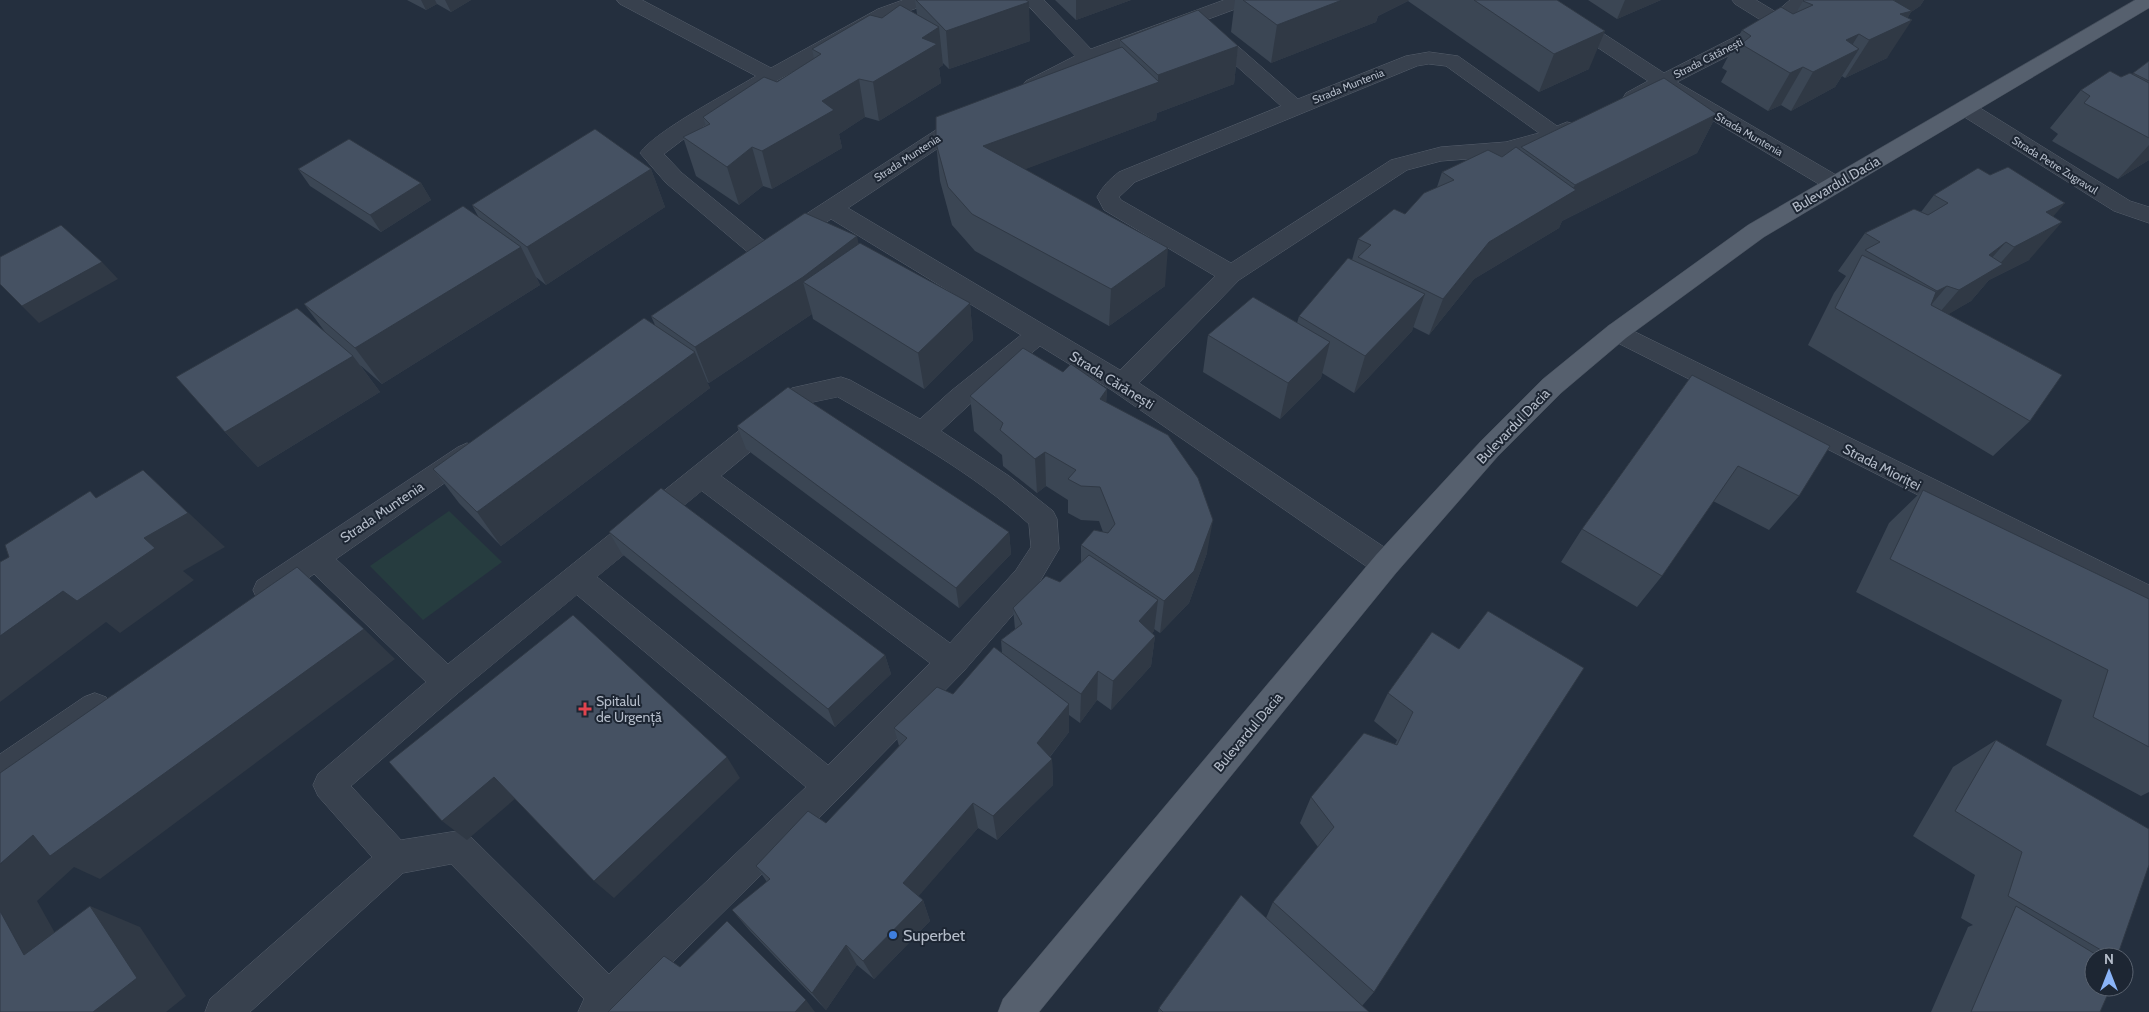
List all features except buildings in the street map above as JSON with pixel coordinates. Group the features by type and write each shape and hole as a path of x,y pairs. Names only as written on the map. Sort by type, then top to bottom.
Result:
{"main road":[{"name":"Bulevardul Dacia","path":"1021,1010 1386,564 1489,449 1552,386 1616,332 1756,231 2149,0"}],"street":[{"path":"627,0 771,76"},
{"name":"Strada Muntenia","path":"921,0 885,13 771,76 677,133 651,154 756,259 830,208 972,116 990,107"},
{"path":"1033,0 1088,57"},
{"path":"1017,94 1088,57 1242,0"},
{"name":"Strada Muntenia","path":"1539,0 1696,103 1835,184"},
{"path":"1742,0 1777,21"},
{"name":"Strada Cătănești","path":"1614,107 1770,27 1802,0"},
{"name":"Strada Muntenia","path":"1195,18 1295,108"},
{"name":"Strada Muntenia","path":"1231,274 1112,205 1108,197 1112,189 1127,177 1413,60 1429,58 1451,60 1556,134"},
{"name":"Strada Petre Zugravul","path":"1965,108 2122,206 2149,215"},
{"path":"1122,384 1231,274 1399,165 1441,154 1508,149 1556,134 1589,118"},
{"name":"Strada Cărănești","path":"830,208 1122,384 1386,564"},
{"name":"Strada Mioriței","path":"1616,332 2149,600"},
{"path":"922,433 960,398 1038,334"},
{"path":"237,1008 395,858 457,847 602,1006 829,786 952,662 1026,578 1041,556 1045,549 1043,519 1020,498 978,466 841,388 801,395 447,683 329,785 395,858"},
{"name":"Strada Muntenia","path":"251,601 490,439"},
{"path":"701,476 952,662"},
{"path":"315,558 447,683"},
{"path":"576,577 829,786"},
{"path":"0,772 113,695"}],"green space":[{"path":"449,511 502,562 423,620 370,566"}],"place":[{"name":"Spitalul de Urgență","path":"585,709"},
{"name":"Superbet","path":"893,935"}]}
